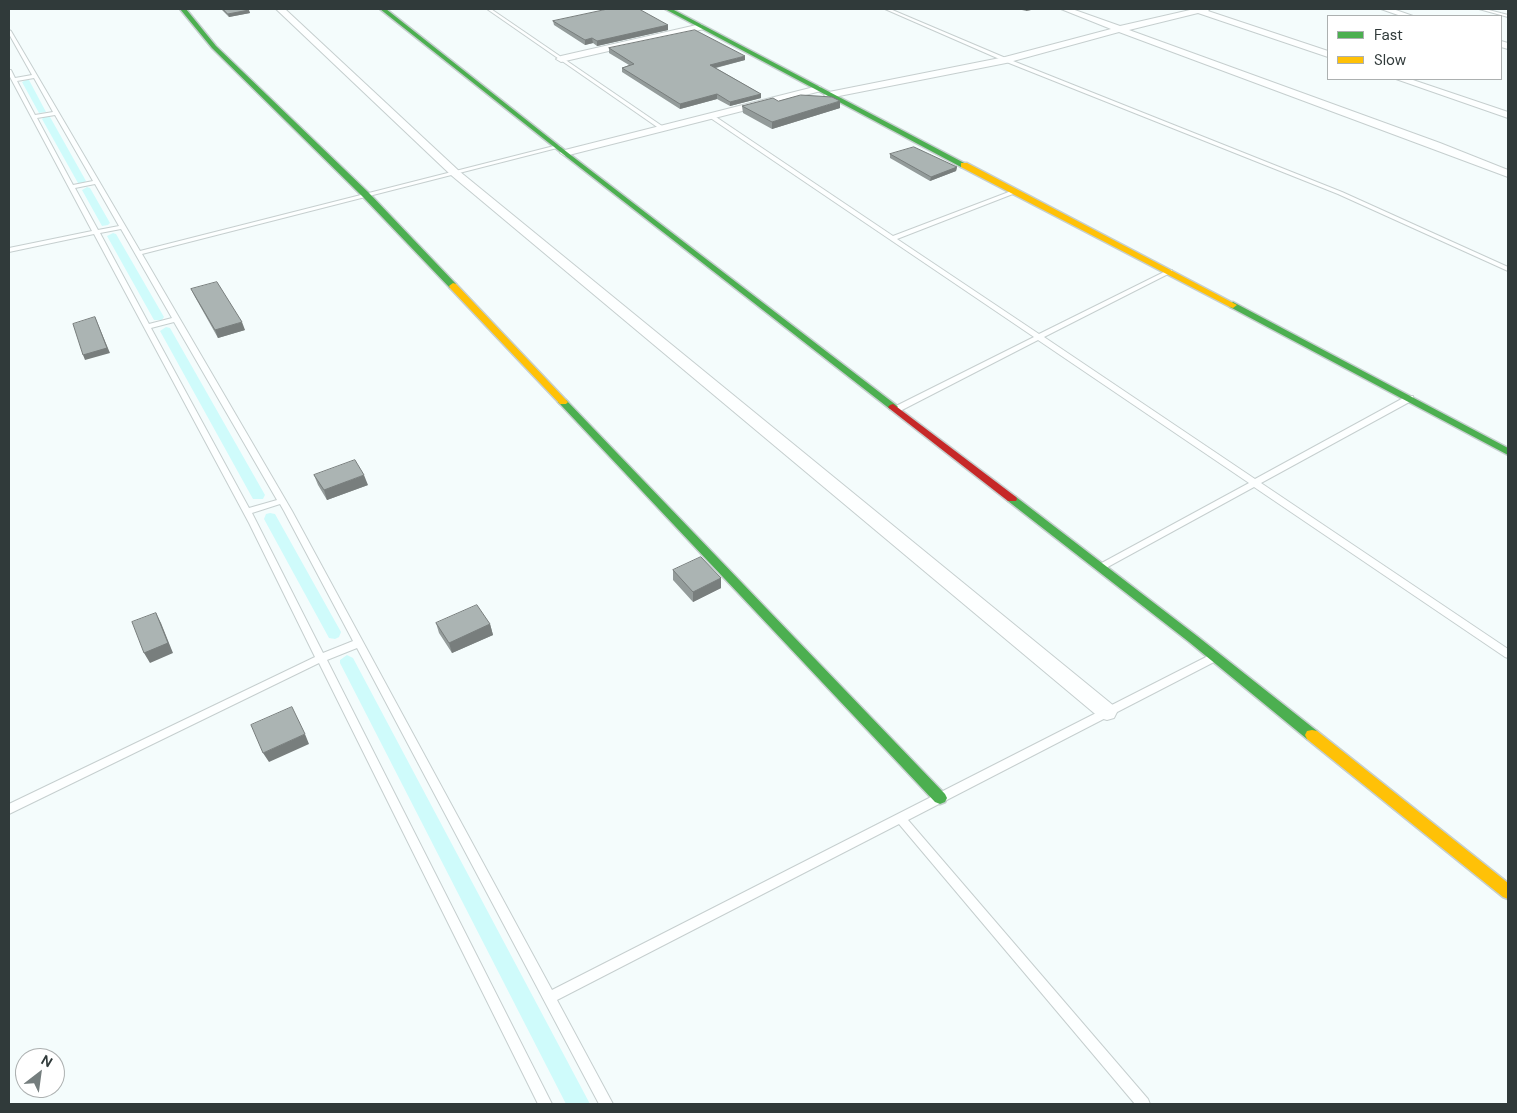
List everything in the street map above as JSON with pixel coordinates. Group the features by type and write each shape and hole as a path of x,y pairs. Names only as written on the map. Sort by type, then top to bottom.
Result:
{"street":[{"path":"183,9 214,47 366,195 940,798"},
{"path":"280,9 455,173 1107,712"},
{"path":"383,9 561,150 1101,567 1508,892"},
{"path":"668,9 818,89 1170,271 1508,452"},
{"path":"1065,9 1436,145 1508,174"},
{"path":"829,94 1006,60 1120,28 1199,9 1327,54"},
{"path":"1385,9 1406,15"},
{"path":"562,59 701,27"},
{"path":"1404,80 1508,115"},
{"path":"561,150 662,128 818,89"}],"lane":[{"path":"488,9 662,128"},
{"path":"887,9 1006,60 1340,194 1508,270"},
{"path":"1481,9 1508,16"},
{"path":"9,31 282,501 606,1104"},
{"path":"9,71 247,512 545,1104"},
{"path":"14,80 35,76"},
{"path":"33,117 56,113"},
{"path":"711,116 1256,482 1508,654"},
{"path":"138,253 455,173 561,150"},
{"path":"71,187 97,182"},
{"path":"893,238 1016,191"},
{"path":"9,250 122,226"},
{"path":"897,409 1170,271"},
{"path":"147,327 176,319"},
{"path":"1101,567 1410,398"},
{"path":"247,512 282,501"},
{"path":"9,809 320,658 359,643"},
{"path":"549,998 1215,657"},
{"path":"900,818 1143,1104"}],"shaded area":[{"path":"29,80 46,112 39,113 22,82"},
{"path":"50,117 86,181 84,183 78,183 42,119"},
{"path":"87,187 90,188 110,223 108,225 102,226 82,190"},
{"path":"113,233 116,234 164,317 162,320 154,320 107,236"},
{"path":"166,327 170,328 265,495 263,499 253,499 160,331"},
{"path":"266,514 275,514 341,632 339,637 335,639 329,638 264,519"},
{"path":"347,655 353,658 590,1104 566,1104 340,663 340,660"}],"building":[{"path":"223,9 248,9 249,10 228,14"},
{"path":"608,9 639,9 668,25 597,41 592,38 585,40 553,21"},
{"path":"695,30 745,56 710,65 761,94 730,102 717,94 680,104 622,68 634,64 609,48"},
{"path":"801,95 832,97 840,101 772,122 742,106 773,98 778,101"},
{"path":"914,147 957,167 931,177 890,154"},
{"path":"217,282 242,322 215,330 191,289"},
{"path":"95,317 107,348 83,355 73,324"},
{"path":"355,460 364,475 324,490 314,475"},
{"path":"701,557 721,578 693,592 673,570"},
{"path":"477,605 490,624 449,643 436,623"},
{"path":"156,613 168,643 144,653 132,622"},
{"path":"292,707 305,734 263,753 251,725"}],"traffic: fast":[{"path":"183,9 214,47 366,195 453,286"},
{"path":"383,9 570,157 893,407"},
{"path":"668,9 964,165"},
{"path":"1233,305 1508,452"},
{"path":"563,402 940,798"},
{"path":"1012,499 1193,639 1312,735"}],"traffic: slow":[{"path":"964,165 1233,305"},
{"path":"453,286 563,402"},
{"path":"1312,735 1508,892"}],"traffic: jam":[{"path":"893,407 1012,499"}]}
